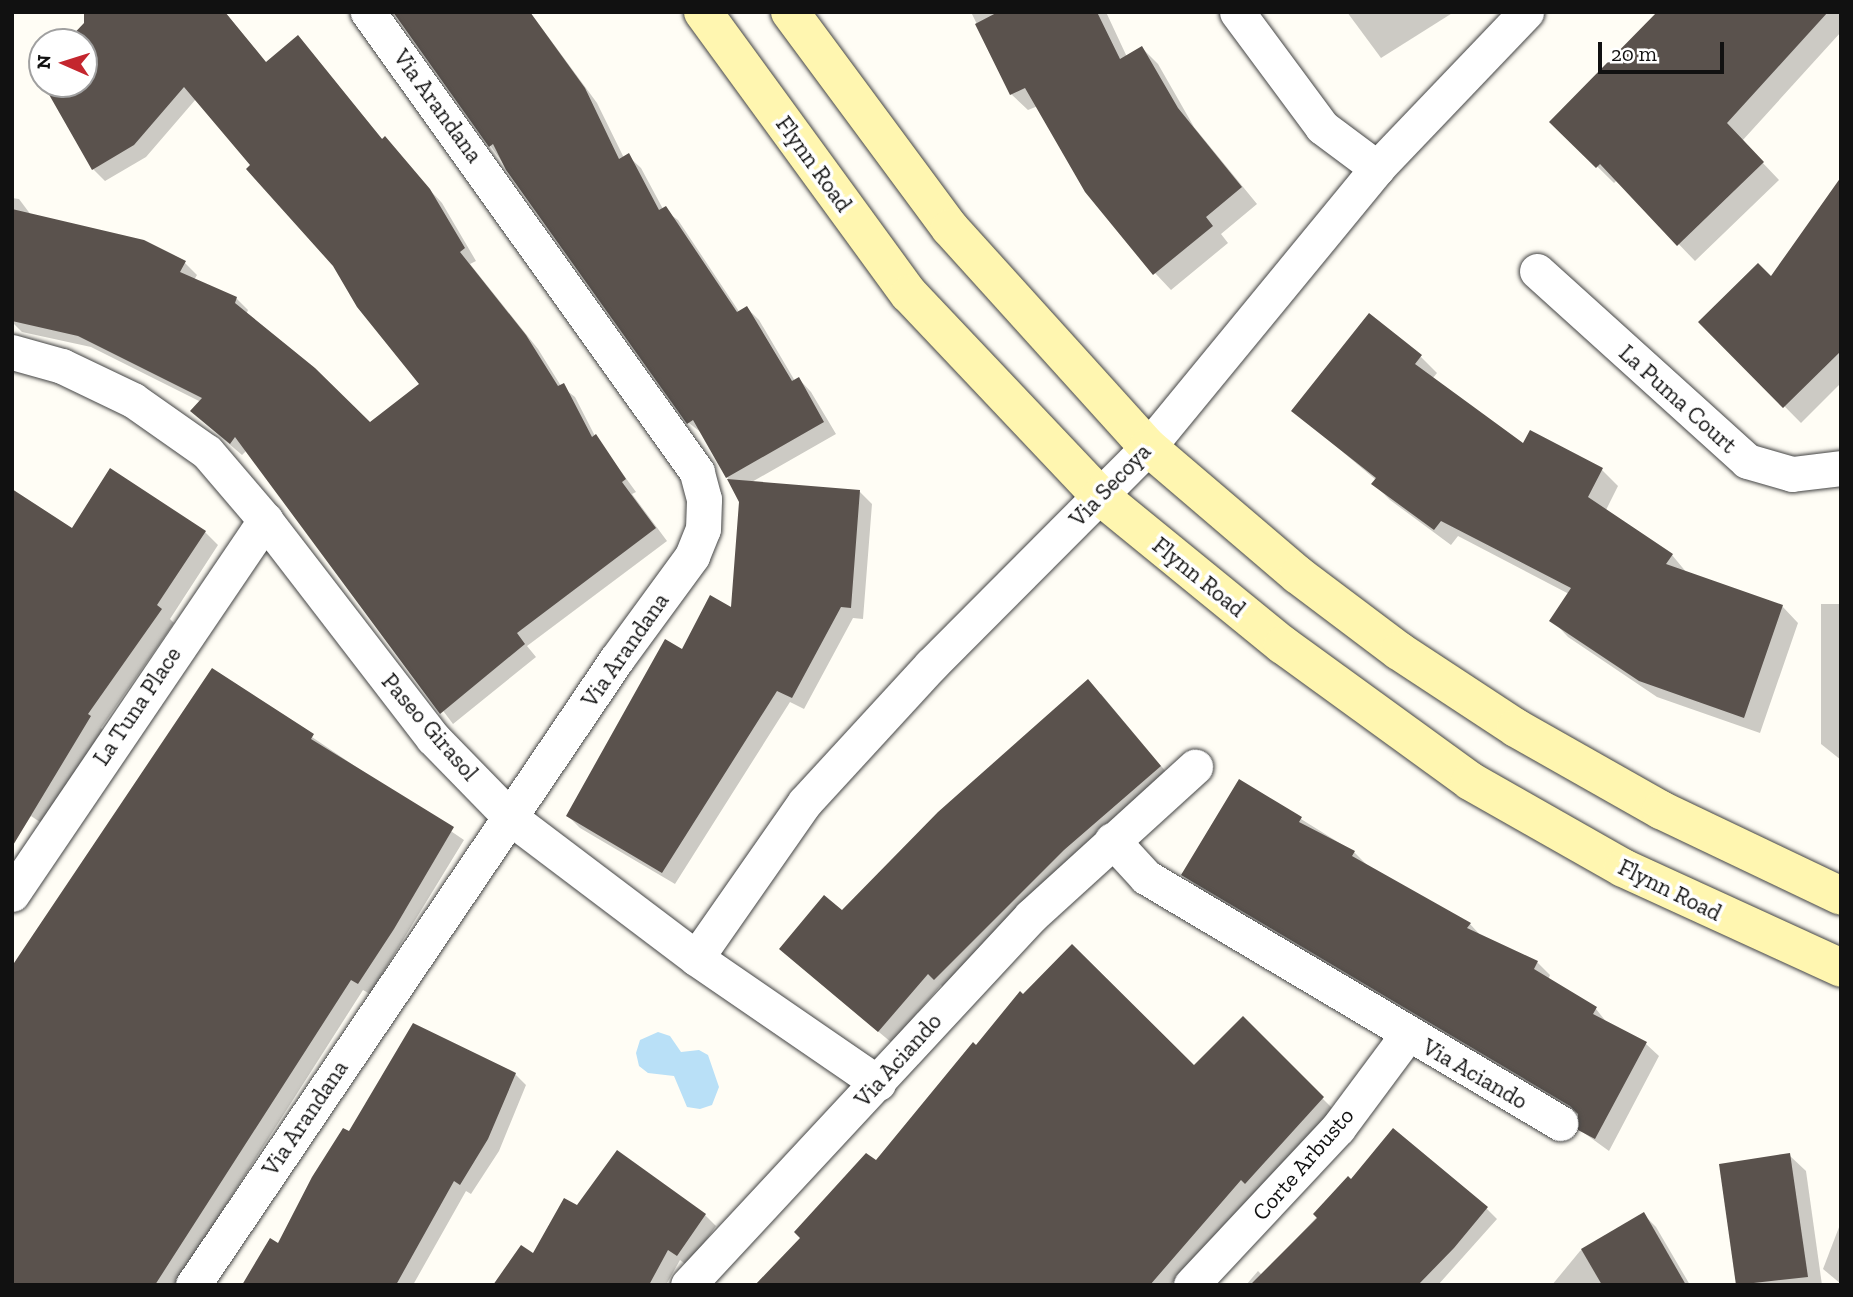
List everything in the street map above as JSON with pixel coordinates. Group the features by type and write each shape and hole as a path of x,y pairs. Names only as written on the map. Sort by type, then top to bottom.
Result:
{"main road":[{"name":"Flynn Road","path":"703,12 909,294 1100,496 1283,645 1470,781 1623,868 1841,968"},
{"path":"790,12 950,228 1148,447 1297,575 1399,651 1516,728 1661,810 1841,896"}],"street":[{"name":"Via Arandana","path":"193,1285 512,818 615,660 692,556 703,529 704,499 697,472 368,12"},
{"path":"1237,12 1322,127 1377,168"},
{"name":"Via Secoya","path":"696,958 805,802 932,665 1148,447 1377,168 1526,12"},
{"name":"La Puma Court","path":"1537,271 1747,461 1792,474 1841,468"},
{"name":"Paseo Girasol","path":"12,352 62,366 133,400 207,452 265,520 433,738 512,818 696,958 878,1083"},
{"name":"La Tuna Place","path":"12,894 265,520"},
{"name":"Via Aciando","path":"688,1285 1031,916 1112,840 1195,768"},
{"name":"Via Aciando","path":"1112,840 1146,877 1407,1035 1560,1123"},
{"name":"Corte Arbusto","path":"1191,1285 1338,1128 1407,1035"}],"water":[{"path":"658,1032 670,1036 681,1052 699,1050 708,1055 719,1087 712,1105 700,1109 687,1107 674,1076 648,1073 639,1066 636,1053 640,1040"}],"building":[{"path":"84,12 225,12 266,62 298,35 382,139 385,136 430,189 465,248 460,252 526,335 558,386 564,383 592,437 596,434 626,479 622,482 656,528 517,633 525,644 440,714 235,437 230,444 190,411 202,398 78,336 12,321 12,209 144,240 186,261 180,272 237,297 235,303 315,368 370,422 419,384 357,307 333,266 246,169 250,165 184,87 134,145 92,170 51,98 98,98 98,28 79,28 84,23"},
{"path":"393,12 530,12 585,88 619,159 629,153 659,210 666,206 737,312 747,306 792,381 799,377 824,422 726,478 693,420 687,424 506,170 493,144 489,147"},
{"path":"998,12 1097,12 1120,59 1142,46 1178,108 1242,187 1206,217 1213,226 1153,275 1085,192 1025,88 1010,95 975,24"},
{"path":"1657,12 1828,12 1727,123 1764,162 1677,246 1600,164 1596,168 1549,122"},
{"path":"1841,177 1841,351 1783,408 1698,322 1758,263 1771,276"},
{"path":"1369,313 1422,355 1415,364 1523,443 1530,430 1603,468 1588,497 1673,554 1666,564 1783,605 1744,718 1639,681 1549,621 1571,588 1441,521 1434,530 1371,484 1376,478 1291,411"},
{"path":"110,468 206,531 157,605 162,609 88,714 91,716 12,847 12,489 72,528"},
{"path":"727,479 860,490 851,608 841,607 792,698 777,691 662,873 566,816 665,639 682,649 710,595 731,607 739,502"},
{"path":"212,668 314,734 311,739 454,827 394,929 358,984 351,980 155,1285 12,1285 12,966"},
{"path":"1088,679 1161,766 1064,850 934,980 928,974 878,1032 779,949 824,895 842,910 938,812"},
{"path":"1239,779 1302,817 1299,822 1355,851 1352,856 1471,923 1467,928 1538,961 1534,969 1597,1007 1593,1014 1647,1042 1595,1139 1578,1130 1578,1114 1570,1106 1181,875"},
{"path":"1072,944 1194,1065 1243,1016 1324,1097 1245,1184 1241,1180 1150,1285 755,1285 800,1238 794,1232 866,1153 876,1160 973,1042 976,1045 1020,991 1023,994"},
{"path":"413,1023 516,1073 488,1139 460,1185 454,1181 396,1285 242,1285 270,1238 278,1243 312,1177 343,1128 349,1131"},
{"path":"1393,1128 1488,1207 1454,1248 1418,1285 1250,1285 1317,1218 1313,1214 1348,1176 1351,1179"},
{"path":"617,1150 706,1214 677,1256 668,1250 649,1285 493,1285 521,1245 533,1253 564,1198 577,1205"},
{"path":"1790,1153 1808,1277 1736,1285 1719,1164"},
{"path":"1644,1212 1686,1285 1602,1285 1581,1249"}]}
